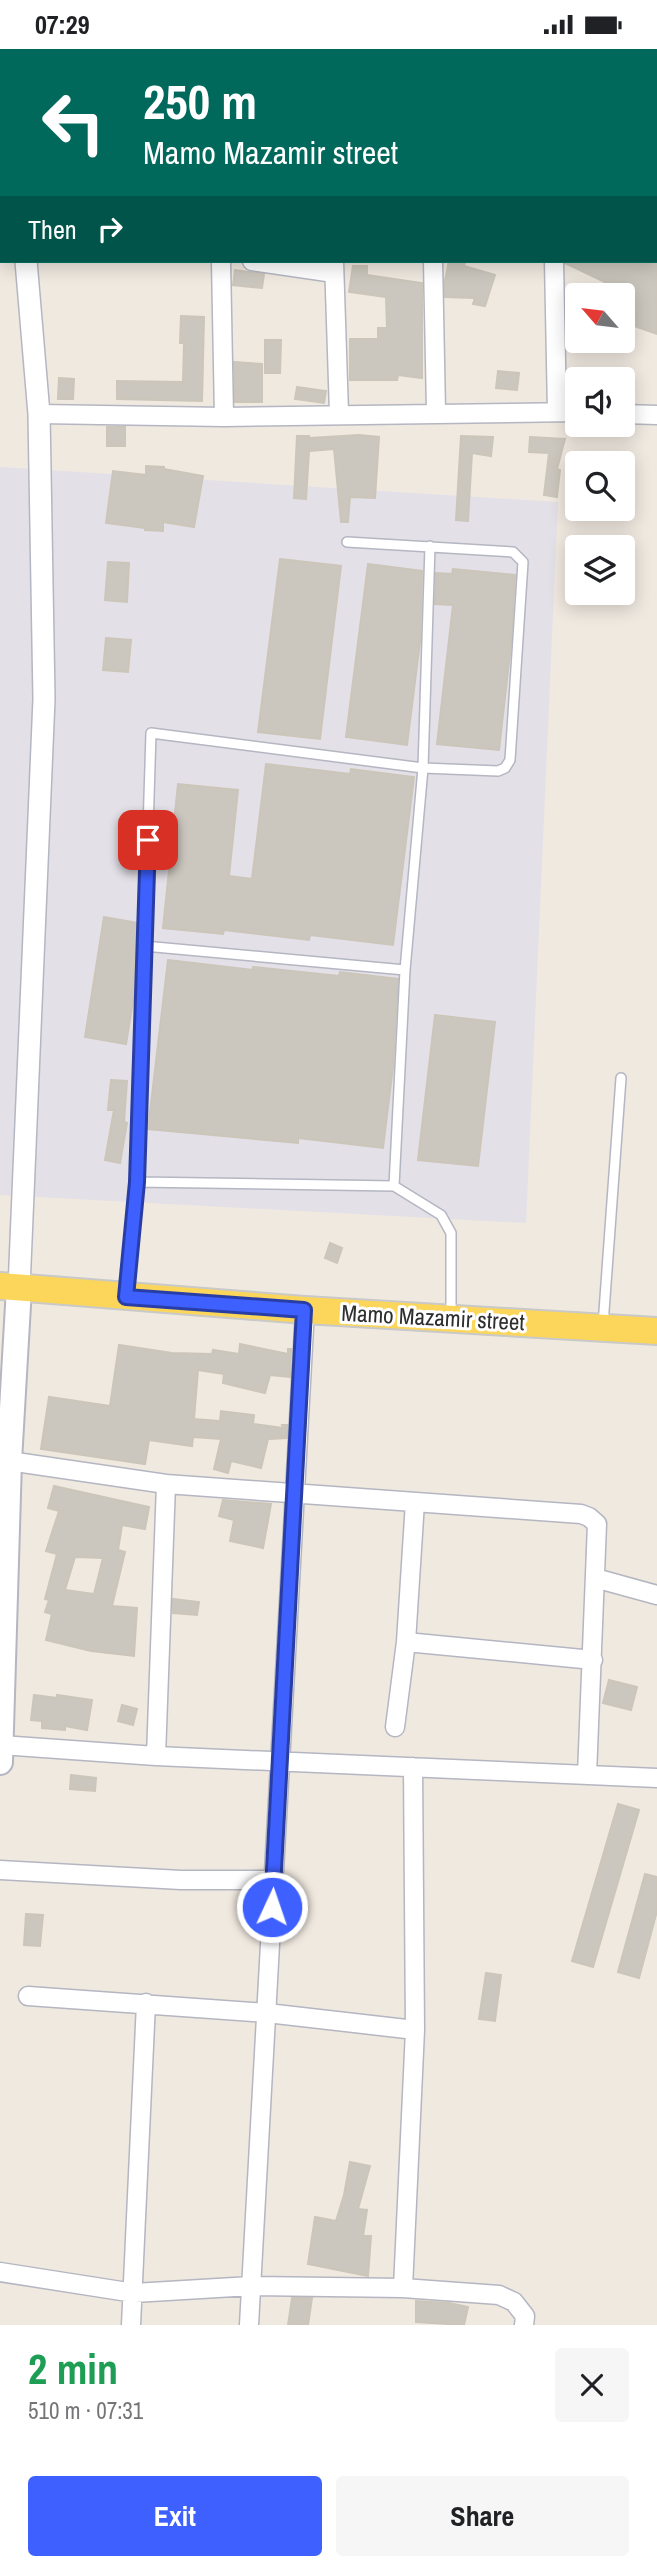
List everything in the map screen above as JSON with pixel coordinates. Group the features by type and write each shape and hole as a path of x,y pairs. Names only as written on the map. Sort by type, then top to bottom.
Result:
{"main road":[{"name":"Mamo Mazamir street","path":"9,1287 304,1310 657,1331"},
{"path":"0,1762 9,1461 9,1287"}],"street":[{"path":"9,1287 44,699 39,414 26,263"},
{"path":"221,263 225,417"},
{"path":"279,263 334,267 339,413"},
{"path":"433,263 436,412"},
{"path":"554,263 557,412"},
{"path":"39,414 225,417 339,413 565,412"},
{"path":"635,414 657,415"},
{"path":"249,2325 304,1310"},
{"path":"9,1461 166,1484 581,1514 589,1517 597,1524 587,1775"},
{"path":"156,1756 166,1484"},
{"path":"395,1727 406,1642 415,1502"},
{"path":"595,1578 657,1595"},
{"path":"406,1642 593,1660"},
{"path":"1,1745 156,1756 657,1778"},
{"path":"403,2288 415,2030 413,1767"},
{"path":"0,1870 181,1881 274,1880"},
{"path":"28,1996 267,2013 415,2030"},
{"path":"131,2325 146,2003"},
{"path":"0,2272 134,2293 251,2286 403,2288 499,2295 514,2302 525,2316 524,2325"}],"lane":[{"path":"126,1297 137,1182 151,733 423,768 498,771 505,768 510,760 523,562 519,555 513,552 347,542"},
{"path":"394,1187 405,970 423,768 430,546"},
{"path":"144,946 405,970"},
{"path":"603,1327 621,1078"},
{"path":"137,1182 394,1187 433,1209 446,1221 450,1233 451,1317"}],"shaded area":[{"path":"0,467 558,502 526,1223 0,1195"}],"building":[{"path":"449,263 465,263 464,266 495,275 485,306 473,304 475,298 445,297"},
{"path":"565,263 657,263 657,334 635,326 635,283 607,283"},
{"path":"353,266 367,266 367,275 422,283 422,378 398,375 397,380 350,380 350,339 378,339 378,328 387,328 386,297 349,292"},
{"path":"235,270 264,274 262,288 233,285"},
{"path":"181,316 204,317 202,401 117,399 117,381 183,382 184,343 180,343"},
{"path":"265,340 281,340 280,373 265,373"},
{"path":"234,362 262,364 262,402 235,402"},
{"path":"498,371 519,373 517,390 496,388"},
{"path":"59,378 74,379 73,399 58,399"},
{"path":"297,387 326,391 324,403 295,399"},
{"path":"107,427 125,427 125,446 107,446"},
{"path":"359,435 379,437 375,498 350,497 348,522 341,522 334,449 309,451 306,499 294,498 297,436 309,438"},
{"path":"461,436 493,437 491,456 472,453 468,521 456,520"},
{"path":"530,437 565,439 557,469 560,470 557,497 544,495 549,453 529,452"},
{"path":"146,466 164,467 203,476 194,527 163,522 163,531 106,523 113,471 146,475"},
{"path":"280,559 341,566 320,739 258,732"},
{"path":"108,562 129,563 127,602 105,600"},
{"path":"368,564 422,571 420,642 407,745 346,737"},
{"path":"453,569 515,575 511,644 499,750 437,744 453,605 435,604 436,573 452,574"},
{"path":"106,638 131,640 128,672 103,670"},
{"path":"266,764 350,774 351,769 414,777 393,945 310,935 309,940 224,930 223,934 163,928 178,784 238,790 229,876 252,879"},
{"path":"104,917 138,923 136,983 126,1044 85,1037"},
{"path":"168,960 253,970 253,967 339,976 340,972 398,979 393,1067 383,1148 298,1138 298,1143 148,1129"},
{"path":"435,1015 495,1022 478,1166 418,1160"},
{"path":"111,1080 127,1081 124,1122 127,1123 120,1163 105,1160 114,1110 108,1110"},
{"path":"330,1243 342,1248 337,1263 325,1258"},
{"path":"240,1344 288,1354 288,1349 291,1349 290,1377 270,1375 265,1393 223,1383 224,1374 198,1370 194,1419 220,1421 221,1411 254,1415 253,1424 283,1428 282,1425 287,1425 287,1438 268,1439 261,1468 231,1461 228,1473 214,1469 221,1439 193,1437 192,1446 149,1440 145,1464 41,1449 49,1397 110,1406 119,1345 172,1353 212,1354 213,1350 239,1354"},
{"path":"54,1486 149,1507 145,1529 122,1525 118,1550 125,1552 112,1606 137,1608 134,1656 91,1651 46,1640 52,1614 45,1612 49,1600 45,1599 57,1554 46,1551 59,1511 48,1508","holes":["75,1557 103,1558 94,1594 65,1590"]},
{"path":"223,1500 271,1504 263,1548 230,1541 234,1520 219,1516"},
{"path":"173,1599 199,1602 197,1615 173,1613"},
{"path":"609,1680 637,1687 631,1710 603,1703"},
{"path":"34,1695 92,1700 87,1730 65,1726 65,1730 42,1728 42,1721 31,1720"},
{"path":"122,1705 137,1709 133,1725 118,1721"},
{"path":"71,1775 96,1778 95,1791 70,1789"},
{"path":"618,1804 639,1810 593,1967 572,1961"},
{"path":"645,1874 657,1877 657,1911 639,1978 618,1972"},
{"path":"26,1914 43,1915 40,1946 24,1945"},
{"path":"486,1973 501,1975 495,2021 479,2019"},
{"path":"350,2162 370,2166 358,2209 367,2210 363,2236 371,2236 368,2276 308,2264 315,2217 336,2221"},
{"path":"292,2298 312,2298 308,2325 288,2325"},
{"path":"416,2301 468,2307 464,2325 416,2322"}],"route":[{"path":"148,840 137,1182 126,1297 304,1310 272,1907"}]}
